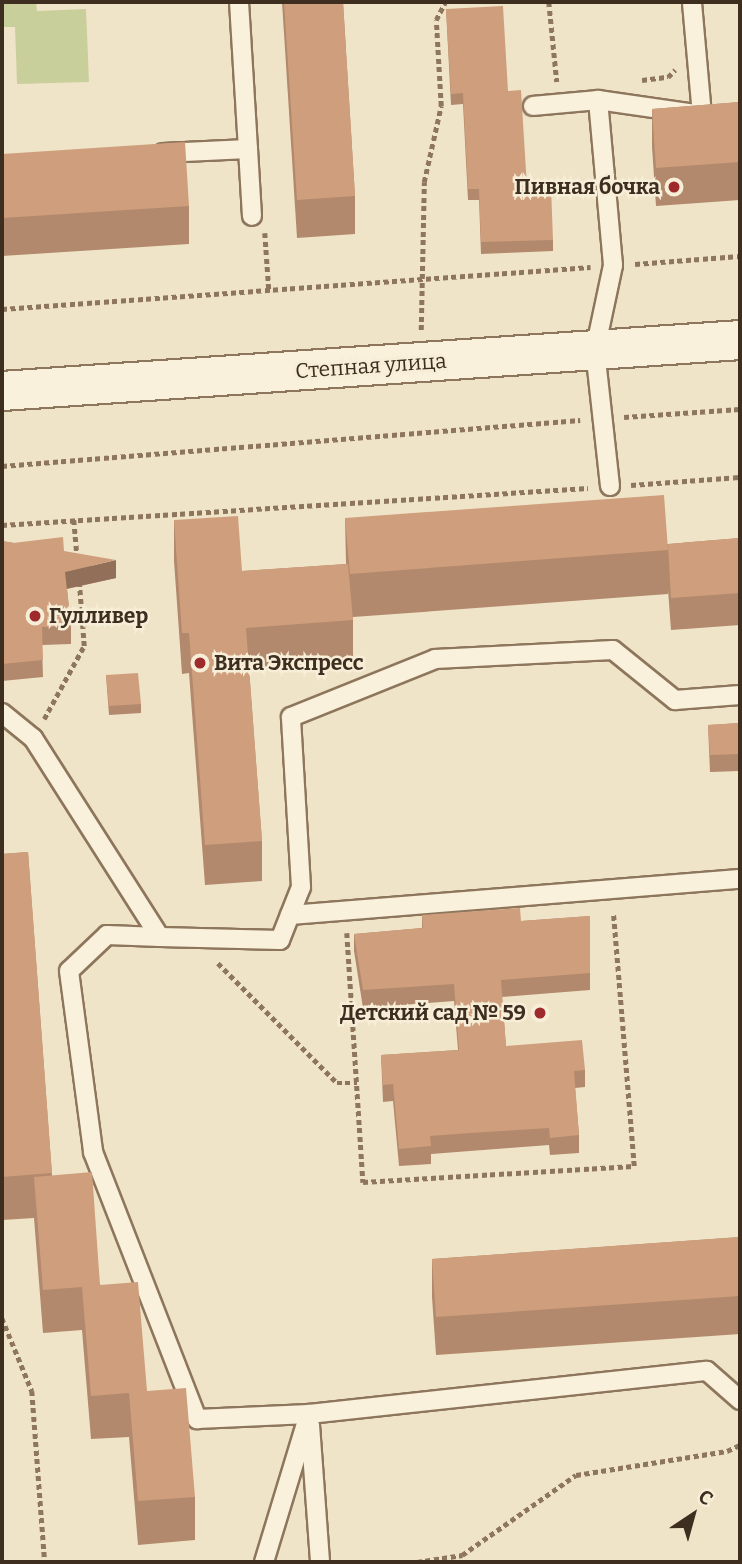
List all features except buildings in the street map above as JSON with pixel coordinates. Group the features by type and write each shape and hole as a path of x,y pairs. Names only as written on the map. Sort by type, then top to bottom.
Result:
{"street":[{"name":"Степная улица","path":"2,391 740,340"}],"lane":[{"path":"239,2 252,216"},
{"path":"692,2 702,115"},
{"path":"598,100 613,265 594,350 610,486"},
{"path":"533,106 598,100 702,115 727,114"},
{"path":"138,154 248,149"},
{"path":"740,695 675,700 613,650 435,659 291,717 302,887 280,940 107,935 69,971 93,1152 197,1419 309,1414 707,1371 740,1400"},
{"path":"2,713 33,738 160,937"},
{"path":"290,915 740,879"},
{"path":"264,1562 309,1414"},
{"path":"309,1414 320,1562"}],"path":[{"path":"419,362 424,279 424,183 441,106 436,20 445,2"},
{"path":"550,2 559,104"},
{"path":"633,81 668,77 681,64"},
{"path":"2,309 740,256"},
{"path":"2,466 740,409"},
{"path":"2,525 740,477"},
{"path":"74,520 77,562"},
{"path":"33,738 84,646 78,576"},
{"path":"346,911 363,1182 634,1166 611,890"},
{"path":"193,938 337,1083 357,1083"},
{"path":"2,1318 32,1391 45,1562"},
{"path":"417,1562 461,1555 576,1475 727,1451 740,1445"}],"green space":[{"path":"2,2 36,2 37,11 86,9 89,82 17,84 15,27 2,27"}],"place":[{"name":"Пивная бочка","path":"674,187"},
{"name":"Гулливер","path":"35,616"},
{"name":"Вита Экспресс","path":"200,663"},
{"name":"Детский сад № 59","path":"540,1013"}]}
